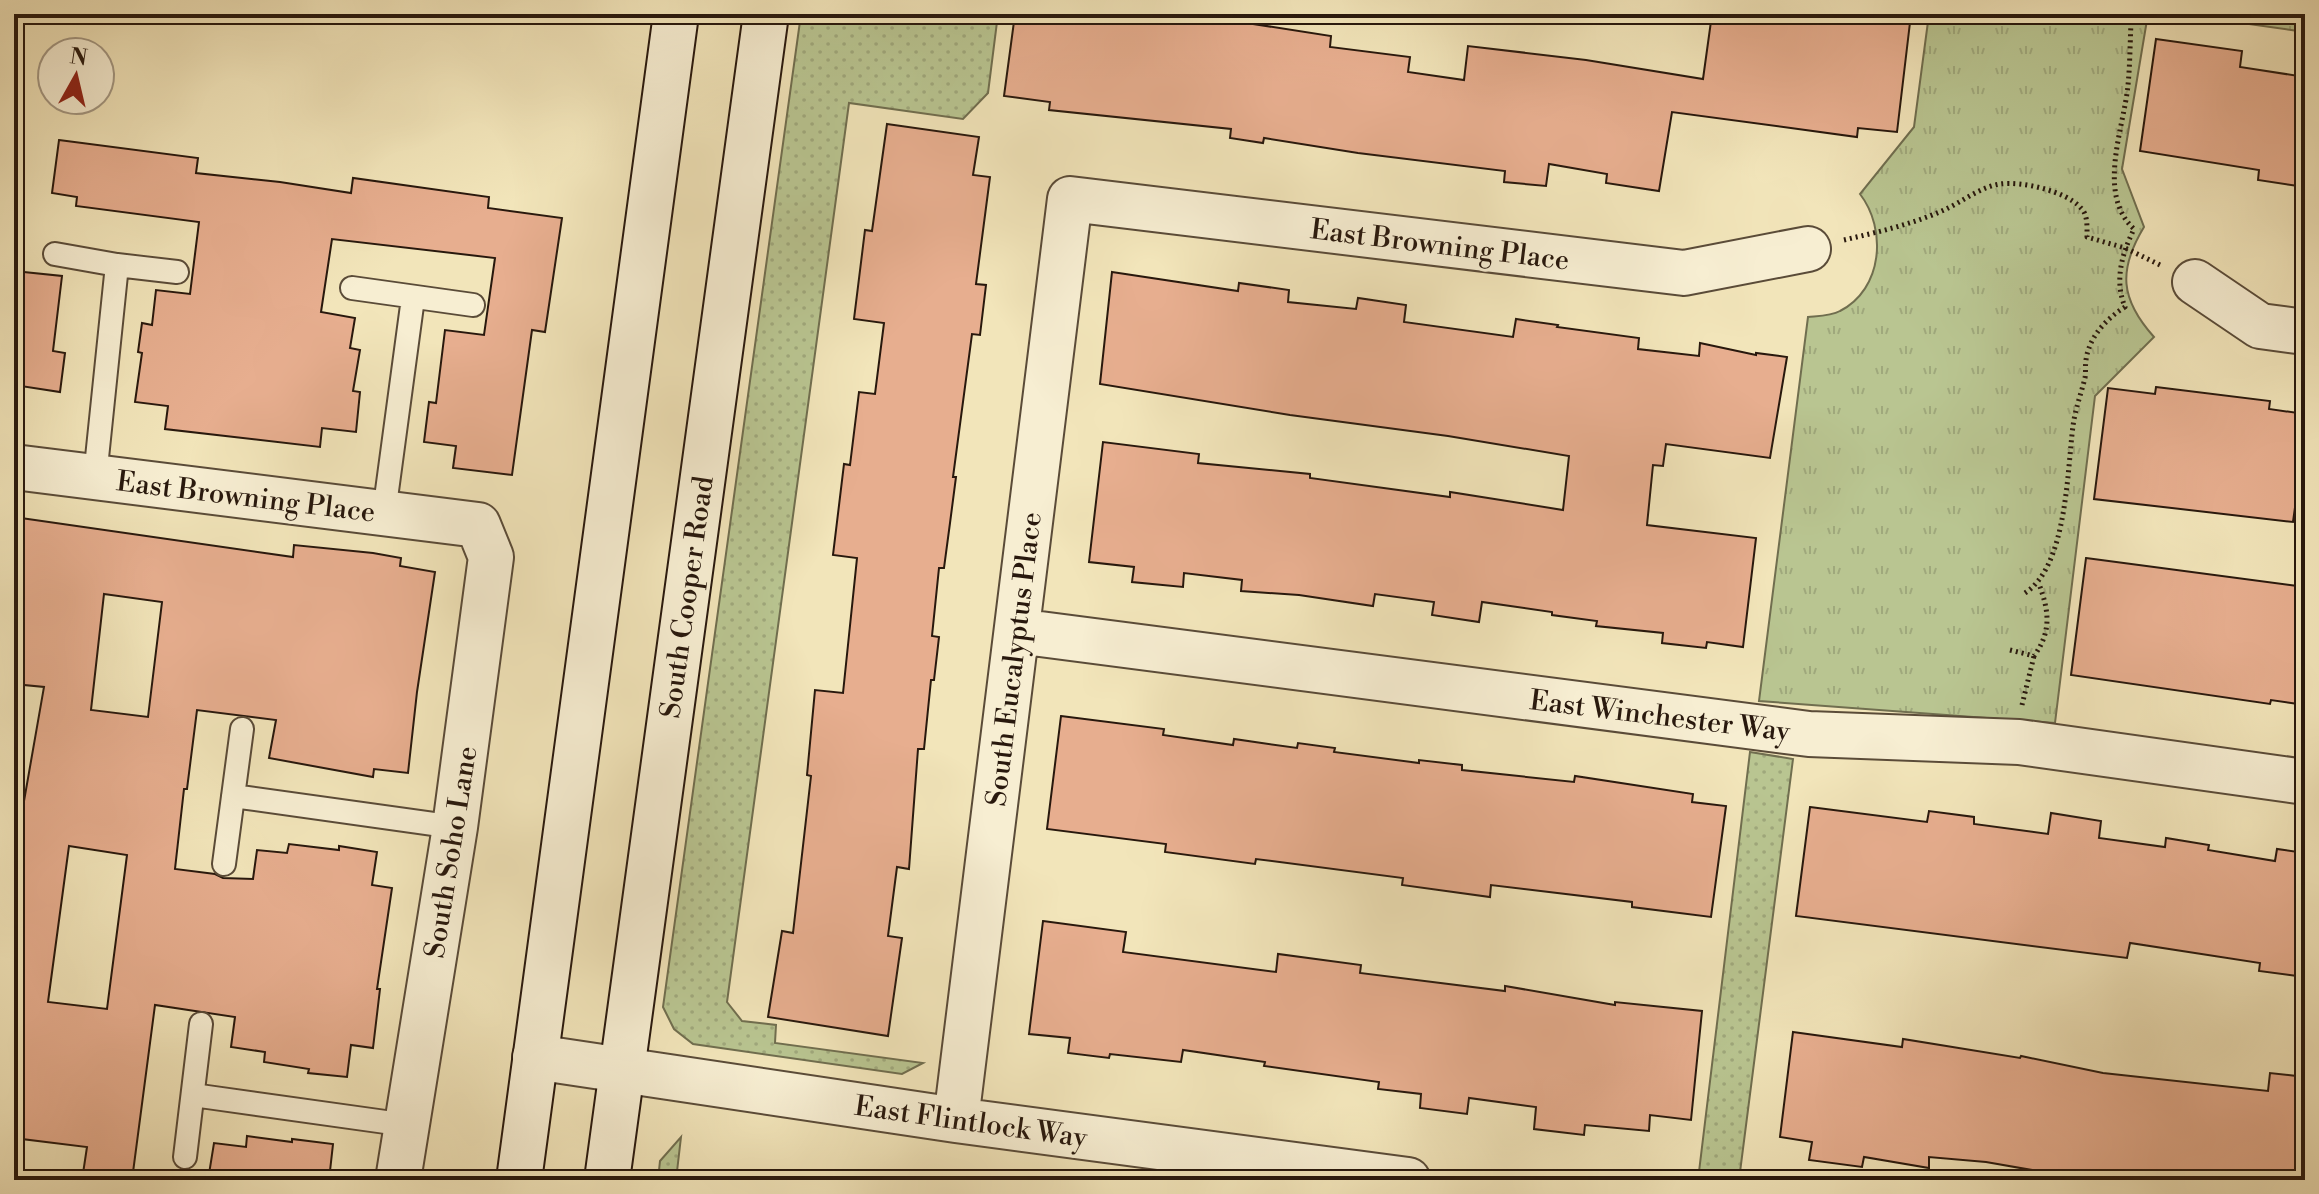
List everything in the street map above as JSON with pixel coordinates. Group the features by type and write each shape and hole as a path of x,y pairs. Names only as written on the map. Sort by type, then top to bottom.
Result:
{"street":[{"path":"519,1180 676,14"},
{"name":"South Cooper Road","path":"607,1180 766,14"},
{"name":"East Browning Place","path":"1070,199 1684,273 1808,249"},
{"name":"South Eucalyptus Place","path":"956,1120 1070,199"},
{"path":"2195,282 2260,326 2305,332"},
{"name":"East Browning Place","path":"14,467 478,525"},
{"name":"South Soho Lane","path":"398,1180 455,827 491,557 478,525"},
{"name":"East Winchester Way","path":"1017,631 1809,734 2019,742 2305,782"},
{"name":"East Flintlock Way","path":"535,1057 956,1120 1408,1180"}],"lane":[{"path":"55,254 177,272"},
{"path":"95,477 117,265"},
{"path":"352,288 473,305"},
{"path":"384,513 413,298"},
{"path":"224,864 242,729"},
{"path":"233,796 455,827"},
{"path":"185,1157 201,1024"},
{"path":"193,1095 407,1125"}],"path":[{"path":"2025,593 2039,584 2061,527 2073,425 2085,376 2086,358 2096,334 2110,316 2125,307 2118,284 2125,248 2134,229 2126,221 2119,202 2113,167 2128,86 2134,14"},
{"path":"1808,249 1892,229 1943,211 1985,189 2012,184 2046,190 2065,198 2081,208 2087,220 2087,237 2125,248 2195,282"},
{"path":"2019,742 2024,688 2048,623 2048,608 2039,584"},
{"path":"2010,650 2034,656"}],"green space":[{"path":"801,14 998,14 988,93 963,119 849,103 727,1002 742,1021 776,1025 775,1043 923,1063 902,1074 693,1044 674,1029 663,1007"},
{"path":"1929,14 2148,14 2122,169 2144,227 2130,257 2126,284 2134,310 2154,337 2095,396 2055,723 1759,701 1808,317 1840,311 1854,301 1872,274 1877,241 1869,208 1860,194 1914,127"},
{"path":"2178,14 2305,14 2305,32"},
{"path":"1750,752 1793,759 1739,1180 1698,1180"},
{"path":"681,1137 676,1180 658,1180 660,1161"}],"building":[{"path":"1015,14 1161,14 1221,19 1331,36 1330,47 1410,57 1408,72 1464,80 1468,46 1586,60 1703,79 1712,14 1911,14 1897,132 1858,128 1857,137 1672,112 1659,191 1606,183 1607,174 1549,164 1546,186 1504,182 1505,171 1264,138 1263,143 1230,138 1231,129 1049,110 1050,102 1004,96"},
{"path":"2156,39 2242,51 2240,67 2305,77 2305,187 2258,180 2259,170 2140,151"},
{"path":"887,124 979,137 973,175 990,177 976,284 986,285 980,335 972,334 944,568 939,568 932,636 939,637 924,749 918,749 909,869 897,867 888,936 902,938 888,1036 768,1017 782,931 793,933 811,776 807,775 815,690 843,693 857,558 833,555 844,464 850,465 859,392 875,394 884,323 854,319 865,230 872,231"},
{"path":"59,140 198,158 196,173 351,193 353,178 489,197 488,208 562,218 545,332 532,330 512,475 453,468 456,446 424,442 429,402 436,403 445,330 484,335 495,258 332,239 321,312 355,318 350,348 360,350 353,391 360,392 356,432 322,428 320,447 165,429 168,406 135,402 142,353 138,352 142,323 152,325 156,290 190,294 199,222 76,206 77,197 52,193"},
{"path":"14,271 62,276 53,351 65,353 60,392 14,385"},
{"path":"1112,272 1238,291 1239,283 1289,290 1288,302 1356,309 1358,298 1406,305 1404,322 1513,337 1516,319 1639,338 1638,349 1699,356 1700,343 1756,355 1787,357 1770,458 1666,444 1663,466 1653,465 1647,525 1756,538 1743,647 1707,642 1706,648 1662,643 1663,633 1596,626 1597,621 1482,602 1479,622 1432,615 1434,602 1375,594 1373,606 1299,595 1241,591 1242,580 1184,573 1183,587 1132,582 1134,567 1089,562 1103,442 1199,454 1198,463 1310,474 1310,478 1450,497 1450,492 1563,510 1569,456 1100,384"},
{"path":"2156,387 2270,401 2269,409 2305,414 2293,522 2094,499 2108,388 2155,394"},
{"path":"14,517 293,557 294,545 373,553 401,558 400,566 435,572 408,773 374,769 373,777 269,758 276,720 197,710 175,869 215,874 223,878 253,879 257,850 287,853 289,844 339,850 339,846 377,852 372,885 392,888 377,989 380,989 373,1048 351,1045 347,1077 308,1073 309,1069 264,1062 265,1052 231,1047 235,1017 155,1005 132,1180 82,1180 87,1147 14,1138 14,858 44,687 14,684","holes":["104,594 162,602 148,717 91,710","69,846 127,855 107,1009 48,1002"]},
{"path":"2086,558 2305,587 2305,705 2271,700 2270,704 2071,675"},
{"path":"1061,716 1164,729 1163,735 1233,745 1234,739 1297,748 1298,743 1335,748 1334,752 1462,765 1462,770 1574,782 1575,776 1693,794 1692,802 1726,806 1711,917 1632,907 1632,902 1491,885 1490,897 1402,885 1403,878 1256,859 1255,864 1165,852 1166,844 1047,829"},
{"path":"1810,807 1927,822 1929,811 1974,817 1974,824 2048,834 2051,813 2101,821 2099,838 2165,847 2166,838 2209,845 2208,850 2275,861 2277,849 2305,853 2305,977 2259,971 2260,963 2130,943 2127,958 1796,916"},
{"path":"1043,921 1126,932 1123,952 1276,972 1278,954 1361,965 1360,973 1505,991 1505,986 1615,1005 1615,1002 1702,1011 1691,1120 1650,1115 1649,1131 1585,1125 1584,1135 1534,1129 1536,1107 1469,1098 1467,1114 1420,1108 1421,1094 1378,1089 1379,1082 1264,1066 1265,1062 1183,1050 1181,1062 1068,1053 1070,1038 1029,1034"},
{"path":"1793,1032 1902,1047 1903,1039 2021,1056 2103,1073 2268,1091 2270,1073 2305,1077 2305,1180 2048,1180 2049,1173 1986,1162 1929,1157 1929,1168 1864,1157 1862,1167 1809,1160 1812,1142 1780,1137"},
{"path":"247,1136 333,1144 329,1180 208,1180 214,1143 246,1147"}]}
